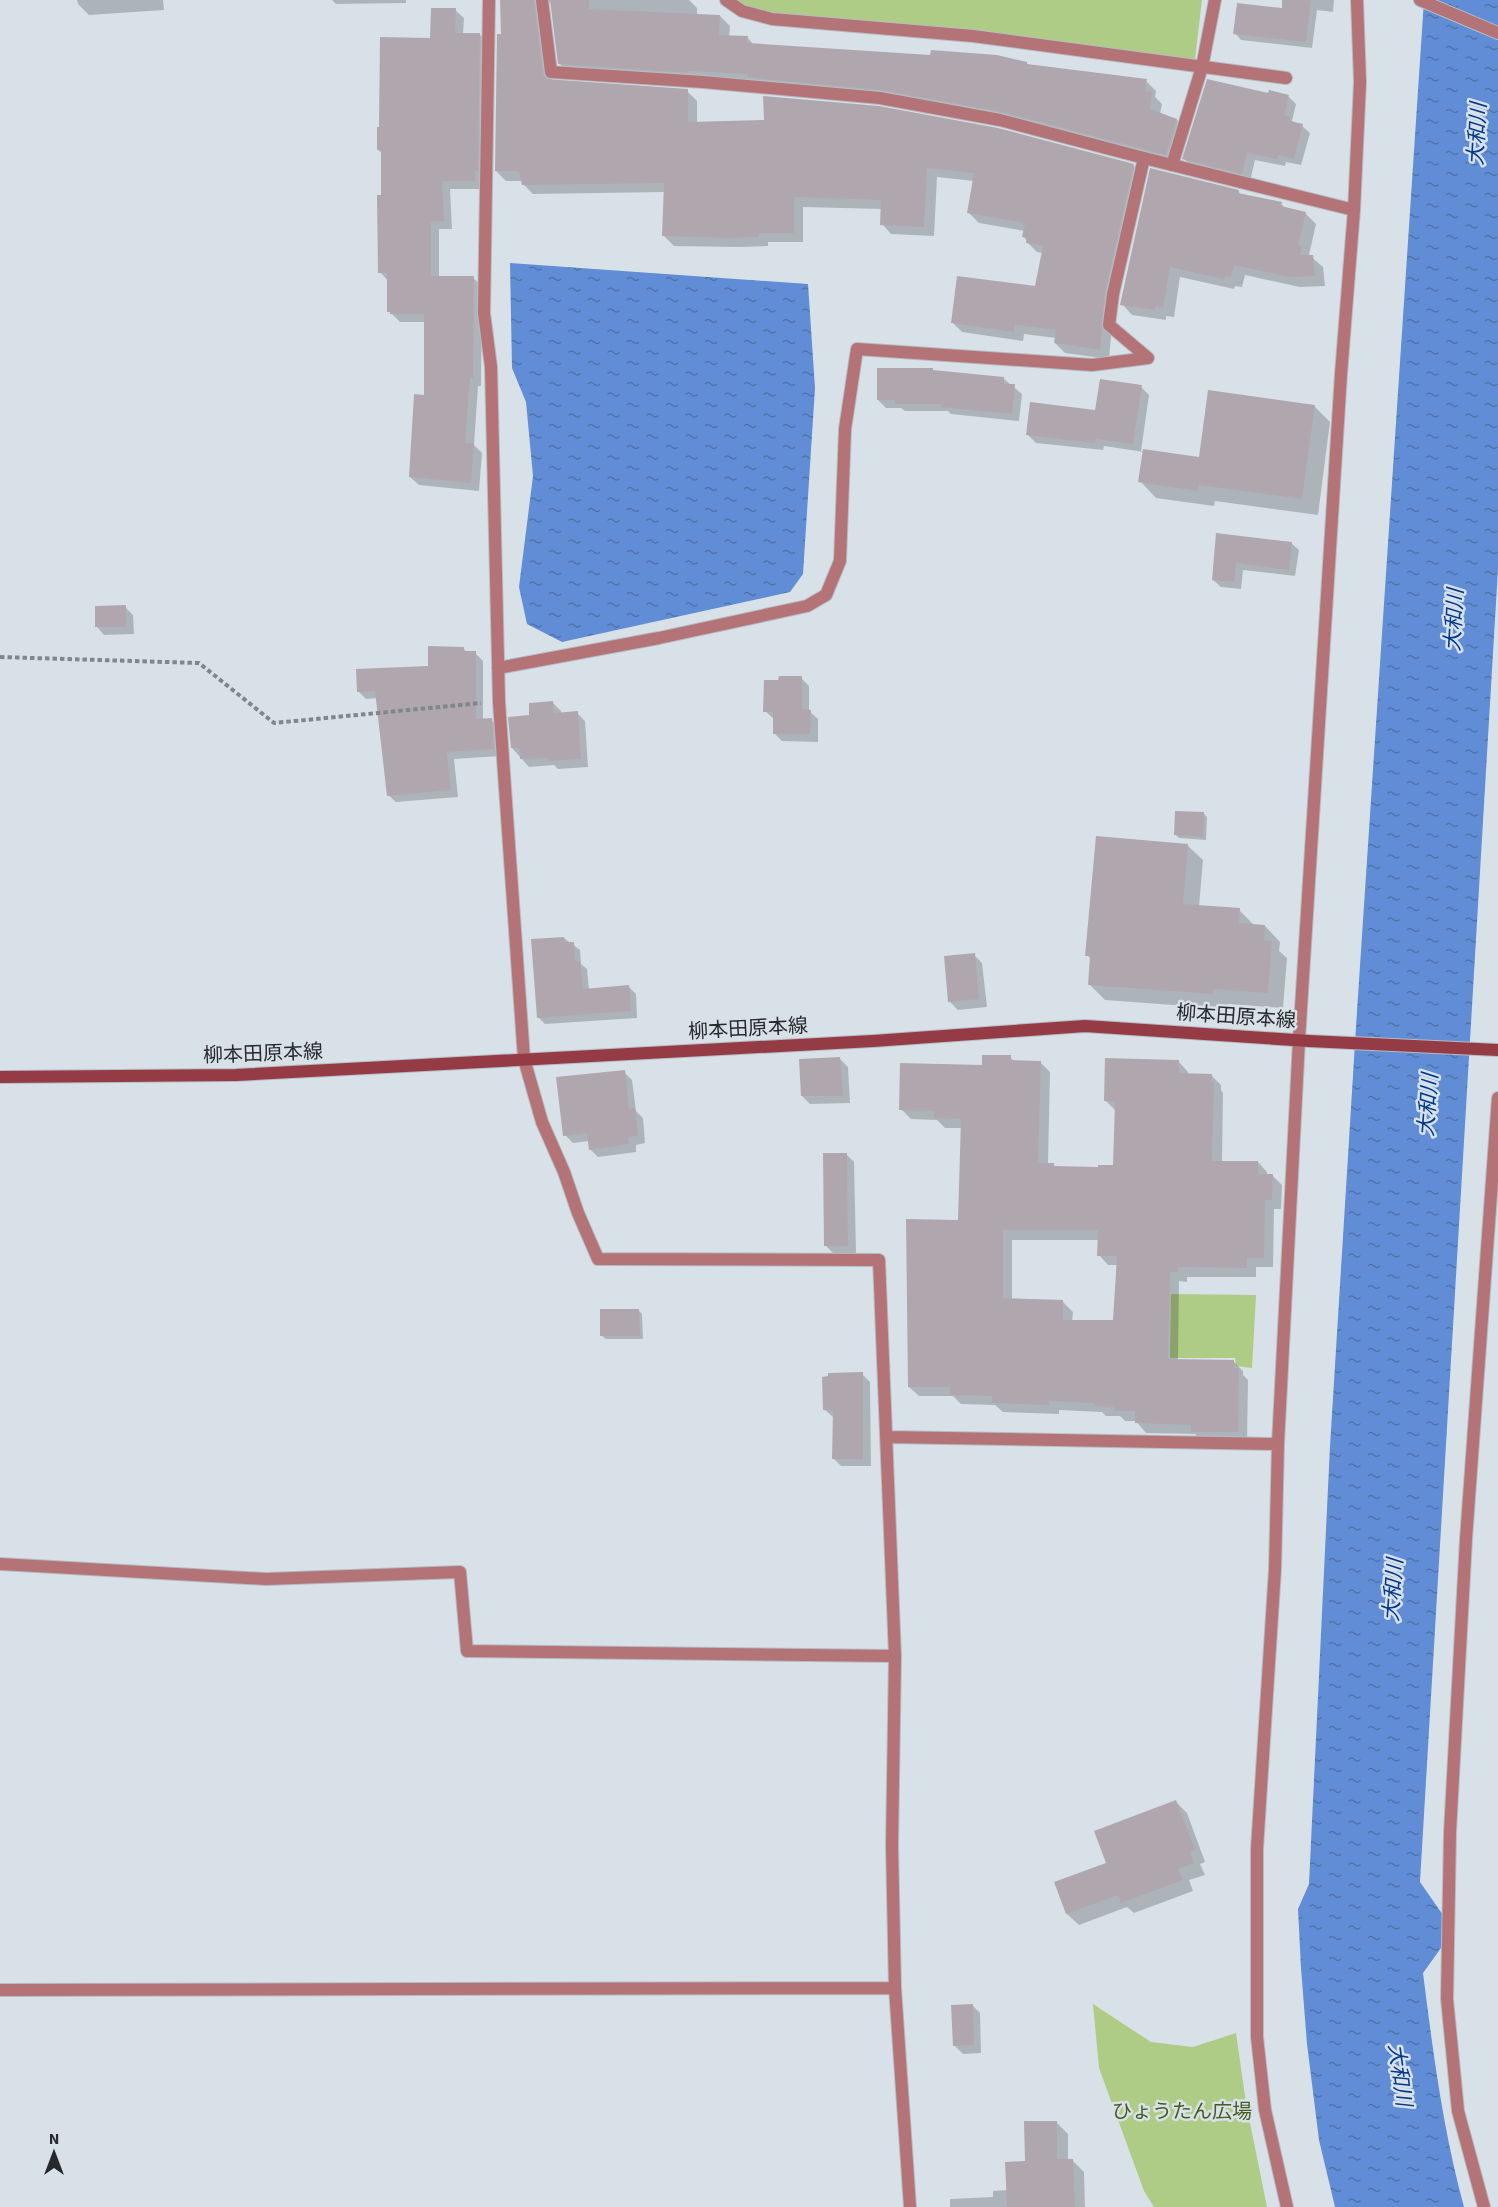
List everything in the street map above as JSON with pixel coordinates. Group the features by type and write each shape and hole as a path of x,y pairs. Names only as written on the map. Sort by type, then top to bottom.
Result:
{"main road":[{"name":"柳本田原本線","path":"0,1077 236,1075 861,1041 1085,1026 1304,1041 1495,1050"}],"street":[{"path":"489,0 484,313 491,367 498,668 524,1059 542,1122 598,1259 879,1260 895,1656 892,1846 895,1988 910,2207"},
{"path":"542,0 551,72 703,82 880,98 1000,120 1354,210"},
{"path":"726,0 742,11 772,19 973,36 1286,78"},
{"path":"1172,165 1202,67 1215,0"},
{"path":"1287,2207 1265,2110 1257,2037 1257,1849 1275,1569 1278,1444 1304,1041 1341,374 1354,210 1360,82 1357,0"},
{"path":"1420,0 1498,33"},
{"path":"498,668 659,638 796,609 807,606 826,595 840,561 845,429 857,349 1092,365 1148,358 1109,324 1113,294 1144,158"},
{"path":"1484,2207 1458,2111 1448,1999 1448,1963 1450,1832 1466,1539 1498,1098"},
{"path":"886,1437 1278,1444"},
{"path":"0,1564 266,1579 460,1572 467,1651 895,1656"},
{"path":"0,1990 895,1988"}],"path":[{"path":"0,657 199,663 274,723 500,702"}],"green space":[{"path":"737,0 1202,0 1195,59 776,13 745,5"},
{"path":"1171,1294 1256,1295 1252,1368 1236,1366 1235,1358 1170,1358"},
{"name":"ひょうたん広場","path":"1093,2004 1151,2042 1193,2047 1236,2033 1246,2103 1267,2207 1154,2207 1144,2191 1099,2068"}],"water":[{"name":"大和川","path":"1424,0 1498,0 1498,569 1420,1882 1443,1915 1441,1948 1423,1973 1444,2120 1464,2207 1335,2207 1319,2140 1307,2044 1298,1909 1309,1884 1330,1446"},
{"path":"510,263 808,284 815,388 803,574 790,592 562,642 527,624 519,587 533,476 526,402 512,368"}],"building":[{"path":"500,0 534,0 543,73 546,79 688,89 688,122 764,120 763,96 879,106 998,128 1134,164 1105,292 1100,350 1054,343 1056,330 1015,325 1014,332 951,323 957,276 1035,286 1043,246 1026,243 1027,238 1022,237 1025,223 967,213 974,173 927,168 924,227 880,225 881,200 794,197 794,233 759,233 759,237 729,238 662,236 664,183 522,185 519,171 495,171 497,34 501,34"},
{"path":"550,0 589,0 589,9 720,15 719,35 748,36 747,43 930,55 931,50 997,55 1027,62 1027,64 1147,79 1145,91 1152,92 1150,109 1177,119 1166,155 1002,112 881,90 763,79 748,77 748,74 688,71 688,73 558,64"},
{"path":"1282,0 1311,0 1306,42 1233,34 1237,3 1282,8"},
{"path":"431,8 456,8 455,33 480,33 478,171 475,171 475,181 442,181 444,221 431,222 431,276 474,276 473,378 470,378 465,443 474,443 471,483 409,477 414,394 424,395 424,314 390,314 387,312 387,273 378,273 377,195 381,195 381,150 377,150 380,37 430,38"},
{"path":"1207,79 1268,93 1269,90 1289,95 1284,115 1290,117 1290,121 1303,124 1294,159 1278,155 1277,159 1247,153 1242,174 1182,159"},
{"path":"1150,168 1239,190 1238,193 1282,202 1281,206 1306,212 1298,245 1302,246 1300,255 1313,255 1315,276 1288,277 1234,265 1231,277 1225,276 1224,279 1170,267 1163,308 1156,306 1155,310 1120,305"},
{"path":"877,368 933,368 933,370 1004,377 1004,384 1015,384 1012,414 941,407 942,404 895,404 895,400 877,400"},
{"path":"1100,379 1142,385 1133,444 1096,439 1095,443 1026,435 1030,402 1095,410"},
{"path":"1208,390 1315,405 1302,499 1199,485 1198,491 1138,482 1143,449 1199,457"},
{"path":"1216,533 1292,542 1289,570 1236,563 1234,582 1212,580"},
{"path":"126,605 126,627 95,627 95,606"},
{"path":"428,646 464,647 464,651 476,651 476,719 492,718 494,749 447,752 451,790 387,796 375,691 357,692 356,669 428,666"},
{"path":"779,676 802,676 802,709 811,710 810,734 773,734 773,712 763,712 764,680 778,680"},
{"path":"553,701 554,713 578,711 581,759 548,761 548,758 520,759 519,748 511,748 508,717 529,715 529,703"},
{"path":"1175,811 1204,812 1203,837 1174,835"},
{"path":"1096,836 1188,844 1183,904 1240,908 1239,923 1265,925 1264,940 1272,941 1268,993 1213,989 1213,994 1088,985 1090,956 1085,956"},
{"path":"564,937 565,942 574,942 575,961 580,961 583,989 629,985 631,1011 537,1018 531,939"},
{"path":"975,953 979,999 948,1002 944,956"},
{"path":"982,1055 1011,1055 1011,1060 1041,1061 1038,1163 1054,1163 1054,1166 1113,1165 1115,1102 1104,1101 1105,1058 1179,1060 1179,1073 1212,1074 1211,1082 1214,1082 1212,1161 1258,1161 1258,1174 1273,1174 1272,1200 1265,1200 1264,1258 1247,1258 1247,1268 1178,1267 1178,1272 1170,1272 1168,1359 1234,1360 1234,1368 1239,1368 1238,1432 1191,1432 1191,1425 1135,1423 1135,1411 1114,1411 1114,1407 1094,1406 1094,1403 1049,1401 1049,1405 992,1403 992,1396 950,1395 950,1387 908,1387 906,1219 958,1220 961,1119 934,1118 934,1111 899,1110 900,1063 982,1065","holes":["1003,1230 1098,1230 1097,1256 1117,1256 1113,1320 1063,1320 1063,1300 1003,1298"]},
{"path":"840,1057 843,1096 801,1096 799,1059"},
{"path":"625,1070 629,1109 635,1108 638,1136 628,1137 629,1144 589,1150 587,1133 563,1136 556,1077"},
{"path":"823,1153 847,1153 848,1246 824,1246"},
{"path":"600,1309 639,1309 640,1336 600,1336"},
{"path":"863,1372 863,1459 832,1459 833,1412 823,1410 822,1377 828,1376 828,1373"},
{"path":"1176,1800 1195,1850 1190,1852 1194,1863 1178,1869 1183,1880 1121,1903 1118,1895 1066,1914 1054,1882 1106,1863 1094,1831"},
{"path":"973,2004 974,2045 953,2046 951,2005"},
{"path":"1024,2121 1057,2121 1057,2159 1073,2159 1075,2207 1007,2207 1005,2162 1025,2161"}]}
